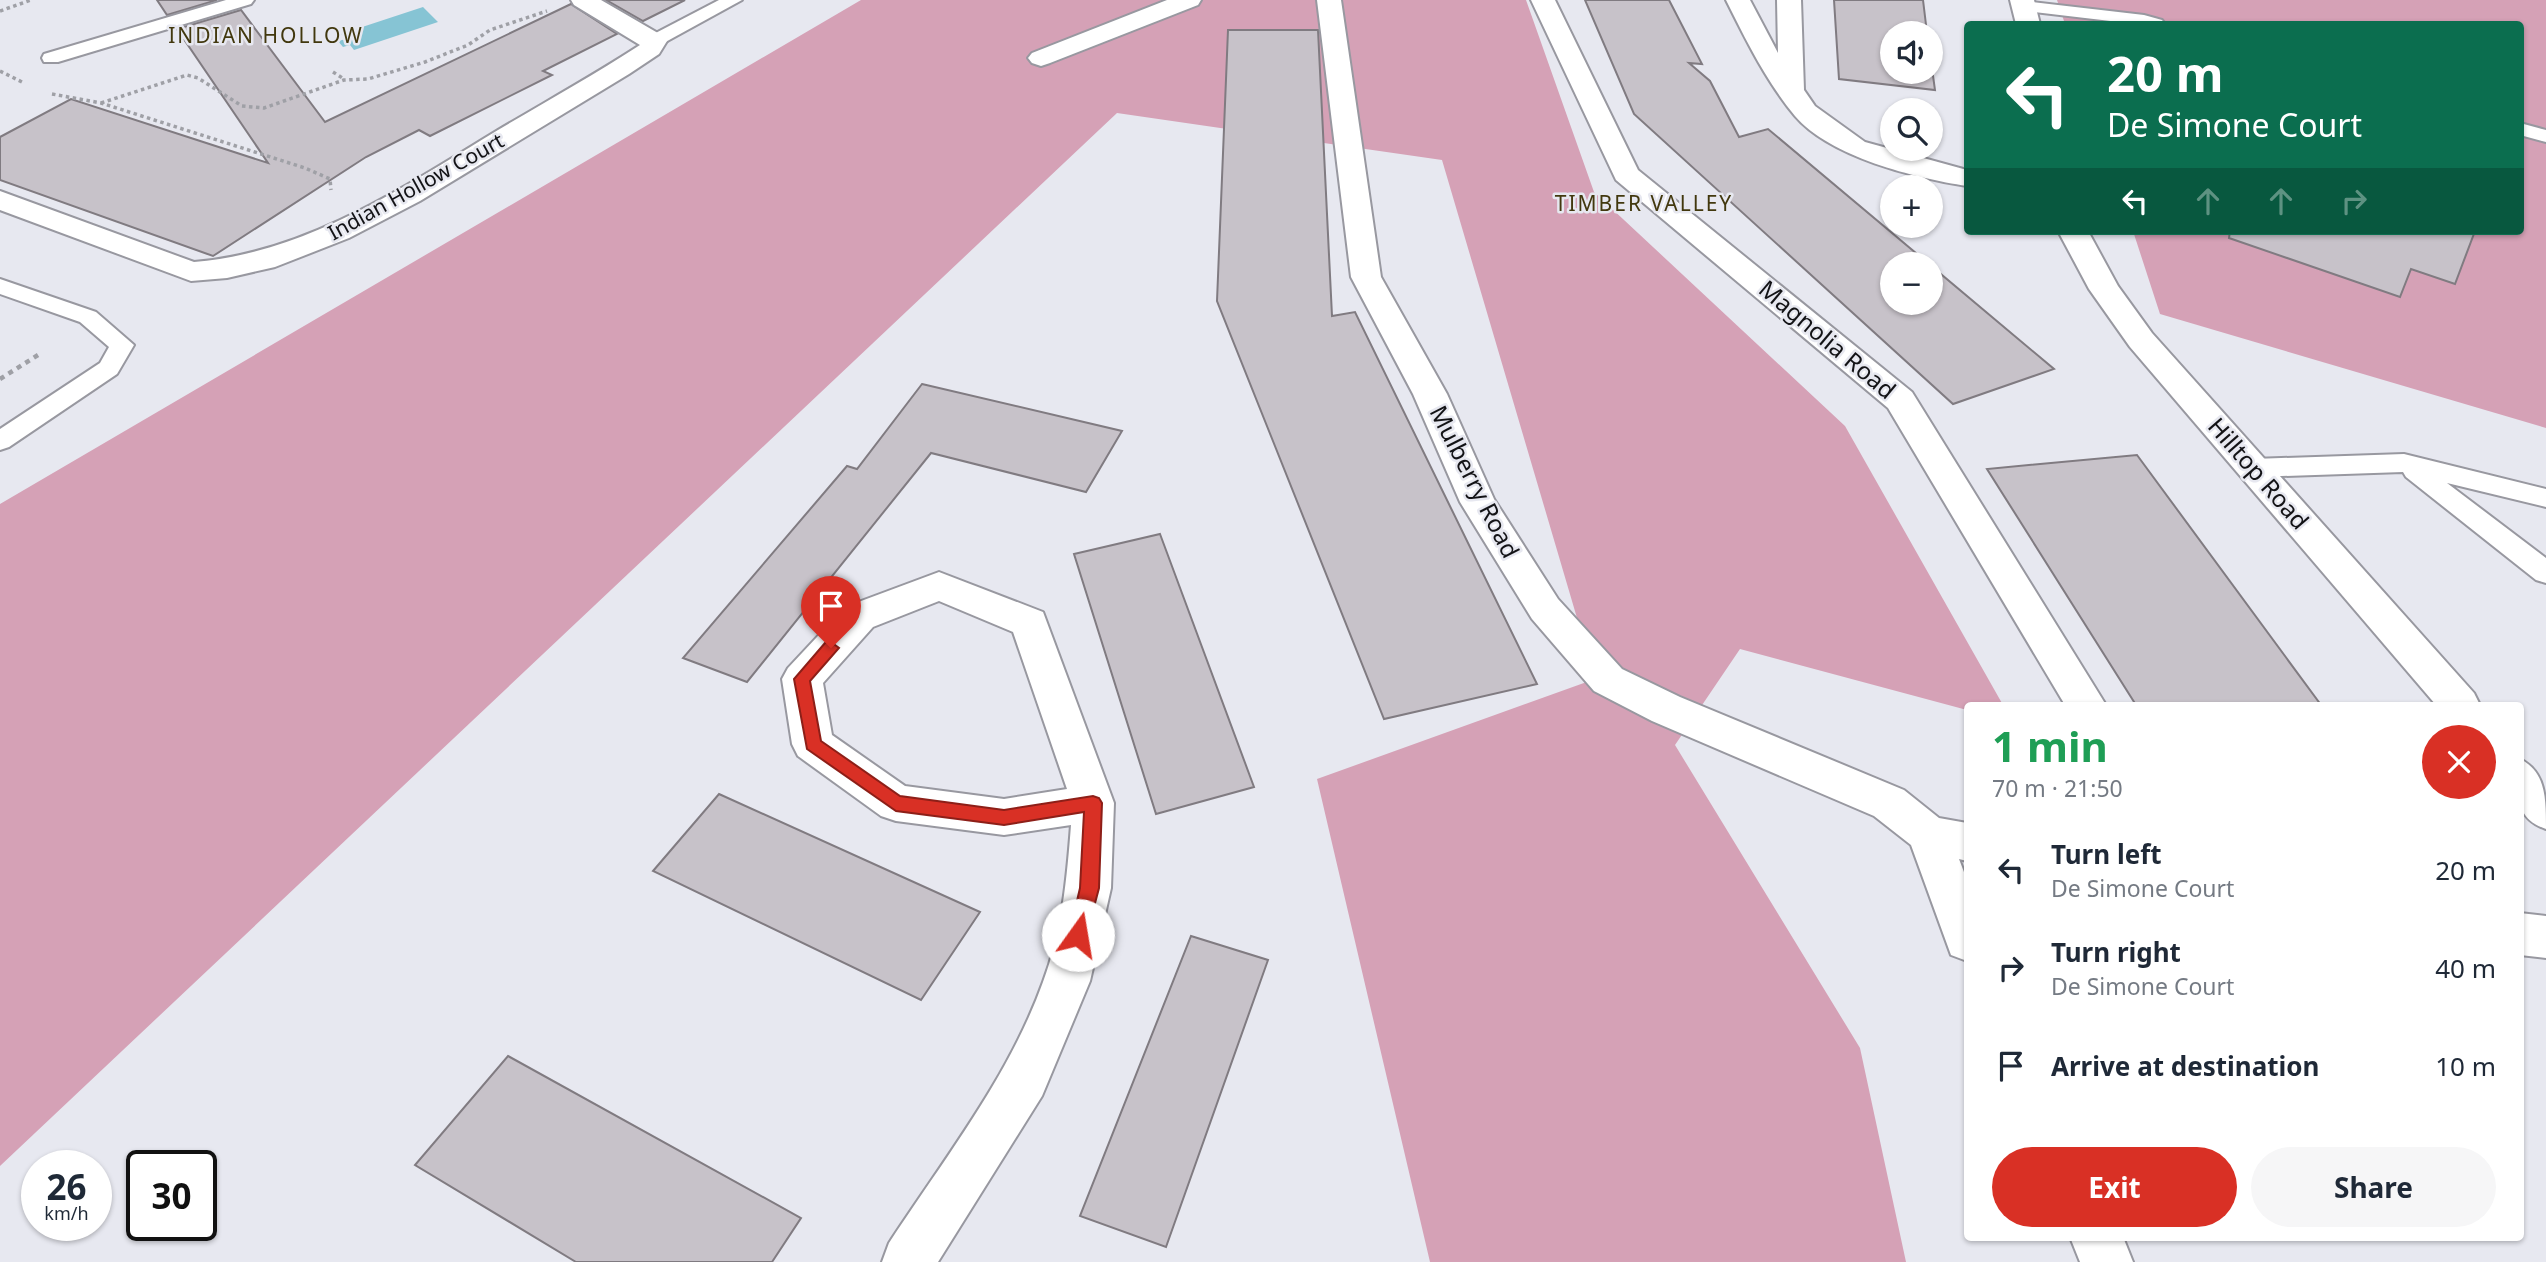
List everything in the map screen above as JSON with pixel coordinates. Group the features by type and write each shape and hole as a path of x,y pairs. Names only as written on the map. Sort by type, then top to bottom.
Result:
{"street":[{"path":"1041,58 1189,0"},
{"name":"Mulberry Road","path":"1329,0 1366,277 1430,394 1478,502 1545,609 1608,680 1666,709 1889,803 1948,838"},
{"name":"Magnolia Road","path":"1543,0 1626,174 1900,400 2084,702"},
{"path":"1738,0 1766,54 1806,112 1855,148 1964,178"},
{"path":"1789,0 1792,89"},
{"path":"570,4 654,41"},
{"name":"Indian Hollow Court","path":"0,200 191,272 220,272 275,256 334,234 427,184 597,83 650,49 654,41"},
{"name":"Hilltop Road","path":"2075,235 2104,289 2141,340 2457,702"},
{"path":"908,1262 1025,1079 1067,981 1089,888 1093,803 1029,622 939,586 859,617 802,679 813,744 896,803 1004,817 1093,803"},
{"path":"2524,782 2546,811"},
{"path":"1948,838 1964,924"},
{"path":"2524,934 2546,937"},
{"path":"2098,1241 2107,1262"}],"lane":[{"path":"51,58 245,0"},
{"name":"Indian Hollow Court","path":"654,41 733,0"},
{"path":"2024,10 2073,0"},
{"path":"2024,10 2147,21"},
{"path":"2524,130 2546,136"},
{"path":"0,286 88,317 122,345 108,368 0,441"},
{"path":"2253,468 2404,463 2546,498"},
{"path":"2404,463 2546,573"}],"path":[{"path":"0,11 31,0"},
{"path":"332,72 352,83 370,79 469,44 486,31 570,4"},
{"path":"0,71 31,86"},
{"path":"102,103 187,75 198,75 218,94 253,109 344,80"},
{"path":"49,93 102,103 305,168 330,179 331,190"},
{"path":"0,379 38,355"}],"shaded area":[{"path":"861,0 1526,0 1594,192 1845,426 2001,702 1964,702 1964,709 1740,649 1675,745 1860,1048 1906,1262 1430,1262 1317,779 1595,679 1442,160 1117,113 0,1166 0,504"},
{"path":"2057,0 2546,0 2546,428 2160,314 2134,235 2524,235 2524,21 2064,21"}],"water":[{"path":"423,7 438,22 354,50 350,45 343,47 338,41 346,39 341,34"}],"building":[{"path":"157,0 217,0 167,15"},
{"path":"606,0 685,0 643,21"},
{"path":"1585,0 1669,0 1702,64 1689,63 1710,81 1739,137 1768,129 1880,223 1880,238 1898,238 1915,252 1880,252 1880,315 1943,315 1943,276 2054,369 1953,404 1634,114"},
{"path":"1834,0 1923,0 1926,21 1880,21 1880,84 1839,79"},
{"path":"571,4 617,34 543,71 552,75 430,136 419,130 366,157 213,256 0,180 0,137 71,99 268,163 177,29 241,10 325,122"},
{"path":"1228,30 1318,30 1332,316 1355,312 1537,684 1384,719 1217,301"},
{"path":"1883,84 1934,84 1935,90"},
{"path":"2229,235 2473,235 2455,284 2411,269 2400,297 2229,238"},
{"path":"922,384 1122,431 1086,492 931,453 747,682 683,658 847,466 857,469"},
{"path":"2137,455 2319,702 2134,702 1987,469"},
{"path":"1160,534 1254,787 1156,814 1074,554"},
{"path":"719,794 980,912 921,1000 653,871"},
{"path":"1191,936 1268,960 1166,1247 1080,1216"},
{"path":"508,1056 801,1218 772,1262 576,1262 415,1165"}],"district":[{"name":"INDIAN HOLLOW","path":"266,36"},
{"name":"TIMBER VALLEY","path":"1644,204"}],"route":[{"path":"831,648 802,679 813,744 896,803 1004,817 1093,803 1089,888 1078,935"}]}
